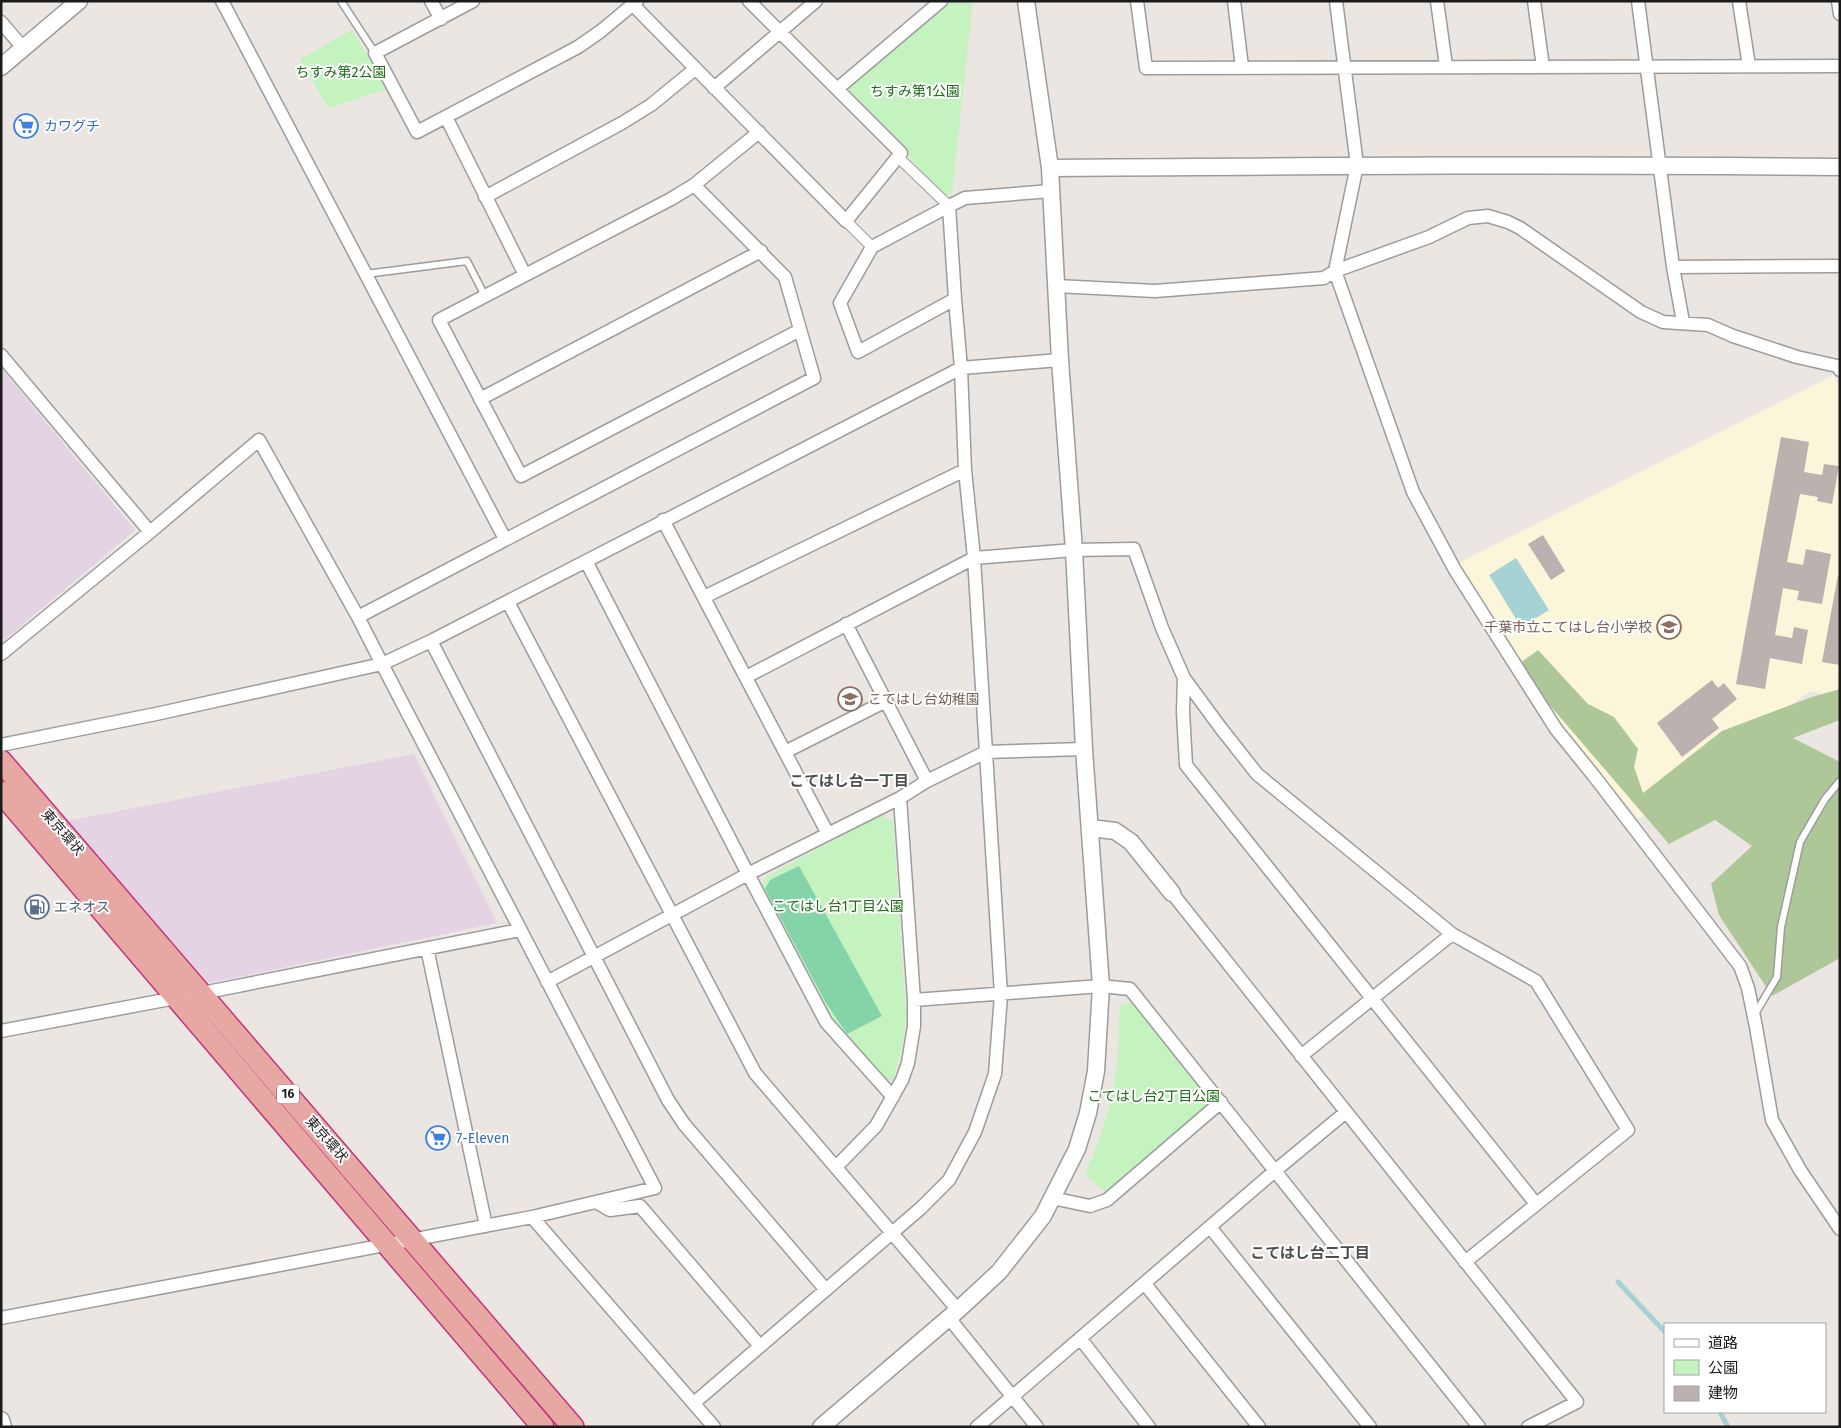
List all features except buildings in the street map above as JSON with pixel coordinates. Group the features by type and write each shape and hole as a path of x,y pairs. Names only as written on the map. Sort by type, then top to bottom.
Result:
{"highway":[{"name":"東京環状","path":"1,761 573,1427"},
{"name":"東京環状","path":"1,792 542,1427"}],"street":[{"path":"1,67 79,1"},
{"path":"222,1 505,539"},
{"path":"430,1 441,19"},
{"path":"473,1 375,54 416,132 578,47 635,3 714,88 872,247"},
{"path":"749,1 902,154 846,220"},
{"path":"714,88 816,1"},
{"path":"837,89 941,1"},
{"path":"820,1427 954,1314 999,1272 1043,1216 1077,1149 1088,1113 1096,1071 1101,986 1084,749 1074,550 1060,360 1052,191 1026,1"},
{"path":"1137,1 1146,68 1840,66"},
{"path":"1234,1 1242,67"},
{"path":"1336,1 1356,165 1335,272 1413,492 1455,570 1556,729 1740,966 1748,988 1754,1016 1772,1120 1800,1170 1840,1229"},
{"path":"1437,1 1446,66"},
{"path":"1534,1 1543,67"},
{"path":"1638,1 1658,165 1683,322"},
{"path":"1740,1 1749,66"},
{"path":"1838,1 1840,14"},
{"path":"1,22 24,49"},
{"path":"485,197 630,118 651,105 695,68"},
{"path":"446,117 525,275"},
{"path":"759,132 694,185 439,320 521,476 800,330"},
{"path":"694,1403 920,1208 949,1180 975,1132 995,1074 1001,995 974,558 966,470 961,368 954,300 949,206 898,157"},
{"path":"1050,168 1356,165 1840,166"},
{"path":"358,617 814,378 785,277 694,185"},
{"path":"954,300 858,352 840,303 872,247 949,206 965,198 1052,191"},
{"path":"1056,286 1155,291 1324,278 1335,272 1429,237 1468,218 1488,216 1520,228 1641,312 1663,322 1708,325 1733,336 1797,357 1837,366 1840,370"},
{"path":"480,399 761,251"},
{"path":"1673,267 1840,266"},
{"path":"1,355 150,532"},
{"path":"1,746 382,664 508,602 586,560 961,368 1060,360"},
{"path":"1,654 260,440 358,617 655,1188 532,1217 1,1318"},
{"path":"704,598 966,470"},
{"path":"664,520 828,834"},
{"path":"746,677 974,558 1074,550 1134,549 1162,628 1184,678 1257,774 1452,934 1536,981 1628,1130 1465,1262"},
{"path":"586,560 826,1022 893,1097"},
{"path":"508,602 755,1073 892,1232 954,1314 1012,1396 1037,1427"},
{"path":"846,624 927,781"},
{"path":"431,641 668,1100 684,1124 826,1290"},
{"path":"1184,678 1183,712 1186,765 1536,1204"},
{"path":"785,752 886,702"},
{"path":"547,982 748,874 900,798 927,781 986,752 1084,749"},
{"path":"836,1166 876,1126 902,1080 908,1063 914,1026 914,1000 900,798"},
{"path":"1091,828 1115,831 1131,842 1577,1402 1528,1427"},
{"path":"1,1031 520,930"},
{"path":"1302,1056 1452,934"},
{"path":"427,948 486,1226"},
{"path":"914,1000 1001,995 1101,986 1130,988 1479,1427"},
{"path":"1052,1198 1090,1206 1107,1200 1220,1102"},
{"path":"978,1427 1346,1112"},
{"path":"596,1202 610,1210 640,1206 760,1346"},
{"path":"532,1217 714,1427"},
{"path":"1210,1227 1370,1427"},
{"path":"1144,1284 1259,1427"},
{"path":"1080,1338 1149,1427"},
{"path":"1,1420 3,1427"}],"lane":[{"path":"341,1 375,54"},
{"path":"366,274 466,261 485,296"},
{"path":"1754,1016 1776,977 1781,927 1800,842 1825,799 1840,781"}],"shaded area":[{"path":"1,368 135,530 1,643"},
{"name":"千葉市立こてはし台小学校","path":"1834,375 1840,390 1840,699 1810,691 1639,819 1561,727 1458,563"},
{"path":"414,754 497,923 209,983 67,821"}],"green space":[{"name":"ちすみ第1公園","path":"946,1 973,1 952,193 944,195 849,92 851,82"},
{"name":"ちすみ第2公園","path":"352,30 388,89 328,108 300,59"},
{"path":"1538,650 1588,704 1614,717 1638,749 1634,767 1643,793 1722,731 1812,697 1840,689 1840,720 1793,738 1840,762 1840,958 1772,996 1719,915 1711,884 1752,846 1715,820 1669,844 1516,666"},
{"name":"こてはし台1丁目公園","path":"880,815 893,821 906,1014 902,1049 893,1080 885,1081 828,1015 761,888 766,877"},
{"path":"799,866 882,1016 847,1034 826,1003 765,889 770,880"},
{"name":"こてはし台2丁目公園","path":"1132,1002 1209,1097 1206,1108 1106,1193 1085,1175 1097,1146 1110,1105 1117,1062 1120,1006"}],"water":[{"path":"1516,558 1549,610 1521,627 1489,575"}],"waterway":[{"path":"1618,1282 1664,1331"},
{"path":"1721,1413 1728,1427"}],"place":[{"name":"カワグチ","path":"26,126"},
{"name":"千葉市立こてはし台小学校","path":"1669,627"},
{"name":"こてはし台幼稚園","path":"850,699"},
{"name":"エネオス","path":"37,907"},
{"name":"7-Eleven","path":"438,1138"}],"district":[{"name":"こてはし台一丁目","path":"849,781"},
{"name":"こてはし台二丁目","path":"1310,1253"}]}
